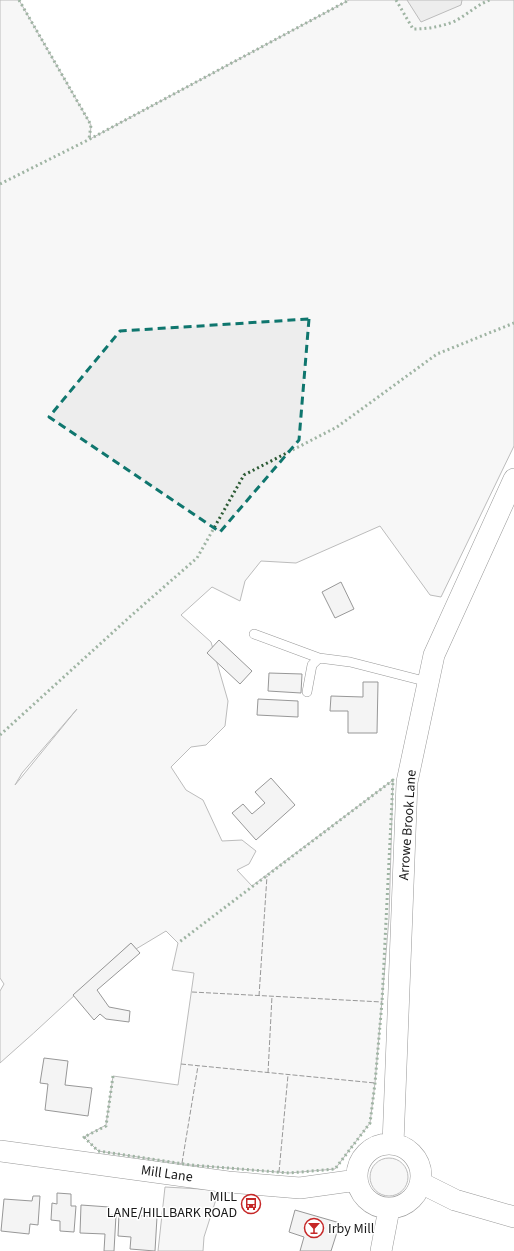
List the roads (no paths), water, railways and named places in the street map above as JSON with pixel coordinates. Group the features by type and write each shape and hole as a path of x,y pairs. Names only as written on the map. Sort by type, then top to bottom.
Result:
{"street":[{"name":"Arrowe Brook Lane","path":"393,1144 407,782 434,655 513,484"},
{"path":"393,1144 412,1154 419,1165 422,1177 421,1183 412,1200 401,1206 389,1209 366,1199 357,1180 360,1164 367,1153 393,1144"},
{"name":"Mill Lane","path":"0,1151 228,1182 300,1188 357,1180"},
{"path":"421,1183 455,1200 514,1217"},
{"path":"381,1251 389,1209"}],"lane":[{"path":"254,634 319,658 350,662 428,682"},
{"path":"307,692 312,665 319,658"}],"place":[{"name":"MILL LANE/HILLBARK ROAD","path":"251,1204"},
{"name":"Irby Mill","path":"314,1228"}]}
